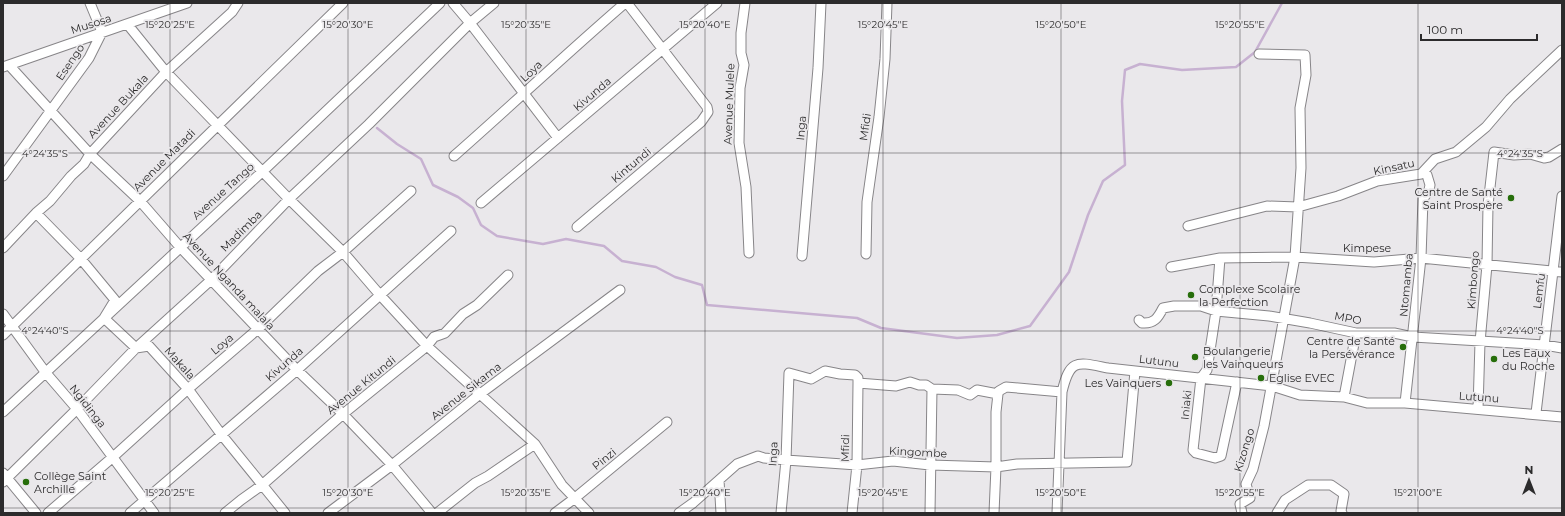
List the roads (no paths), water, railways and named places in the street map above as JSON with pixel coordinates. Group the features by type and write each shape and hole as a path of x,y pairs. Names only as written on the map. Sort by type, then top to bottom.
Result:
{"street":[{"path":"90,3 102,32"},
{"name":"Musosa","path":"6,66 102,32 128,25 187,3"},
{"name":"Avenue Bukala","path":"3,248 36,213 50,201 71,176 84,164 90,154 166,72 232,12 238,3"},
{"name":"Avenue Matadi","path":"3,335 217,124 343,3"},
{"name":"Avenue Tango","path":"3,412 263,171 440,3"},
{"path":"453,3 558,138"},
{"name":"Madimba","path":"4,478 77,409 136,348 210,280 289,200 369,124 470,23 494,3"},
{"path":"626,3 662,48"},
{"name":"Loya","path":"454,156 574,47 626,3"},
{"name":"Kivunda","path":"481,203 662,48 717,3"},
{"name":"Avenue Mulele","path":"745,3 741,33 741,53 744,65 740,88 739,143 746,187 749,253"},
{"name":"Inga","path":"802,256 818,68 821,3"},
{"name":"Mfidi","path":"866,254 867,202 879,117 885,59 887,3"},
{"path":"128,25 166,72 263,171 289,200 343,252 427,346 535,444 552,471 589,513"},
{"name":"Esengo","path":"3,176 89,58 102,32"},
{"name":"Kintundi","path":"577,227 701,122 708,112 662,48"},
{"name":"Kinsatu","path":"1188,226 1267,206 1298,206 1338,196 1377,181 1421,174 1435,159 1456,152 1486,127 1510,100 1562,50"},
{"path":"1259,54 1304,55 1306,75 1300,108 1302,138 1301,168 1295,257 1272,386"},
{"name":"Avenue Nganda malala","path":"6,66 50,110 90,154 140,201 210,280 392,465 432,513"},
{"name":"Kimbongo","path":"1478,409 1480,342 1487,265 1488,205 1494,152 1514,155 1530,154 1544,158 1549,157 1562,149"},
{"name":"Ntomamba","path":"1405,403 1421,258 1422,199 1429,190 1430,184 1424,171"},
{"name":"Loya","path":"48,513 258,329 318,271 343,252 411,191"},
{"name":"Lemfu","path":"1536,414 1545,345 1558,272 1562,196"},
{"path":"36,213 81,259 115,300 104,318 136,348"},
{"name":"Kivunda","path":"130,513 297,370 451,231"},
{"name":"Kimpese","path":"1171,267 1220,258 1295,257 1374,262 1421,258 1558,272"},
{"name":"Iniaki","path":"1220,258 1216,311 1207,370 1201,378 1194,452 1215,458 1221,456 1237,382"},
{"name":"Avenue Kitundi","path":"225,513 262,485 343,414 427,346 434,337 445,333 463,314 477,304 508,275"},
{"name":"Avenue Sikama","path":"328,513 392,465 480,394 620,290"},
{"name":"MPO","path":"1139,320 1142,323 1154,322 1159,317 1163,308 1174,306 1201,306 1216,311 1310,322 1356,333 1394,332 1413,337 1545,345 1562,348"},
{"name":"Ngidinga","path":"3,314 46,373 77,409 154,513"},
{"path":"1344,397 1356,333"},
{"name":"Makala","path":"136,348 149,346 188,389 221,434 285,513"},
{"name":"Lutunu","path":"1057,513 1062,392 1068,371 1073,366 1078,364 1272,386 1300,395 1344,397 1367,403 1405,403 1562,417"},
{"name":"Kingombe","path":"679,513 720,480 737,464 758,456 786,460 857,465 893,461 930,465 996,467 1017,464 1127,462 1134,370"},
{"name":"Inga","path":"781,513 786,460 788,373 811,379 825,371 855,375 858,378 858,383"},
{"path":"858,383 896,386 910,382 919,385 926,385 932,389 958,390 970,395 977,390 998,394"},
{"name":"Mfidi","path":"852,513 857,465 858,383"},
{"name":"Kizongo","path":"1242,513 1240,504 1250,498 1246,484 1252,469 1264,426 1272,386"},
{"path":"994,513 996,412 999,391 1006,387 1062,392"},
{"path":"930,513 932,389"},
{"name":"Pinzi","path":"555,513 667,422"},
{"path":"437,513 475,483 488,476 535,444"},
{"path":"4,478 36,513"},
{"path":"720,480 721,513"},
{"path":"1277,513 1285,500 1308,485 1331,485 1344,494 1341,511 1342,513"}],"waterway":[{"path":"377,128 397,144 421,159 433,185 458,197 473,208 481,225 497,236 543,244 566,239 604,246 622,261 656,267 675,277 702,285 707,305 857,318 881,328 957,338 997,335 1030,326 1069,272 1088,215 1103,181 1125,165 1122,101 1125,70 1140,64 1182,70 1236,67 1255,52 1282,3"}],"place":[{"name":"Centre de Santé Saint Prospère","path":"1511,198"},
{"name":"Complexe Scolaire la Perfection","path":"1191,295"},
{"name":"Centre de Santé la Persévérance","path":"1403,347"},
{"name":"Boulangerie les Vainqueurs","path":"1195,357"},
{"name":"Les Eaux du Roche","path":"1494,359"},
{"name":"Eglise EVEC","path":"1261,378"},
{"name":"Les Vainquers","path":"1169,383"},
{"name":"Collège Saint Archille","path":"26,482"}]}
